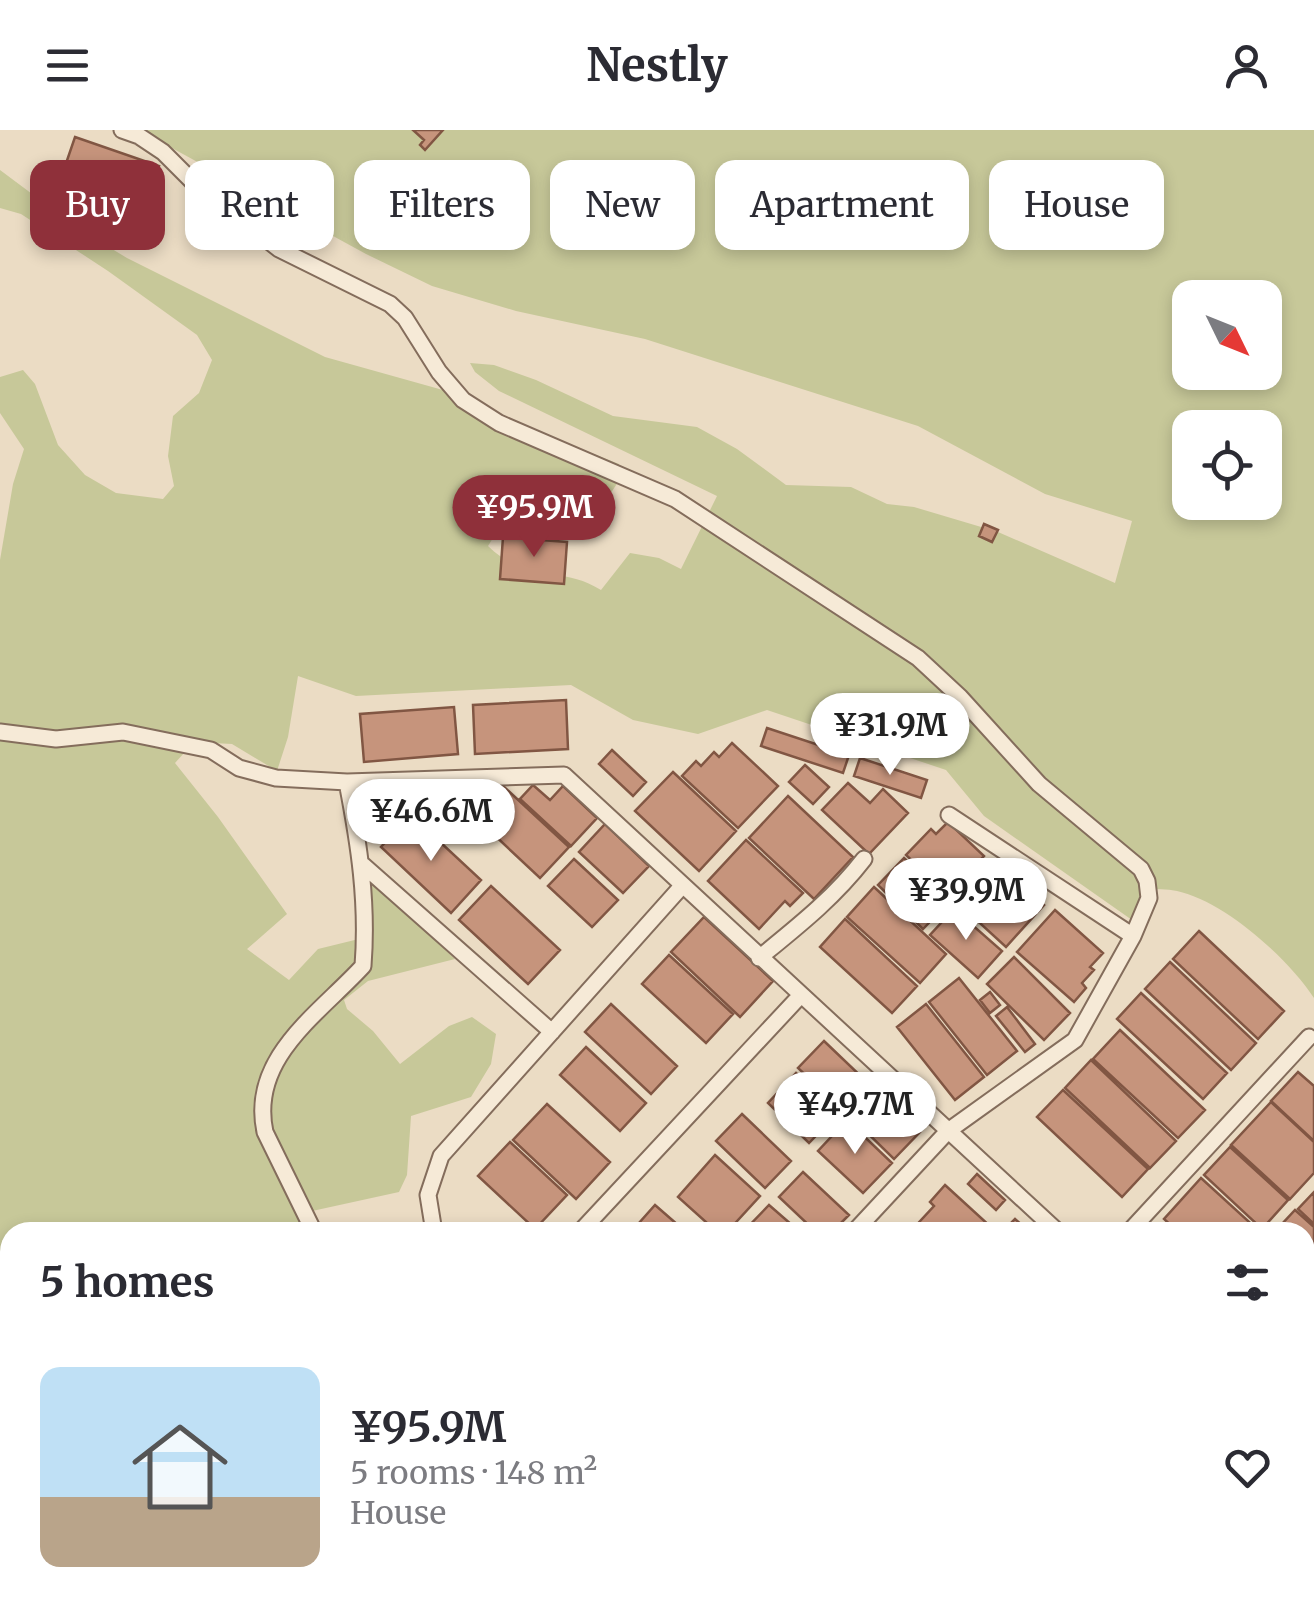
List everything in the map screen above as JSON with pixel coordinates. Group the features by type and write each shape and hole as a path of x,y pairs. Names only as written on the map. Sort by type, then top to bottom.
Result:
{"street":[{"path":"122,130 163,152 193,182 279,249 390,304 463,400 499,423 644,482 675,499 918,658 960,697 1039,784 1140,868 1149,898 1133,936 1075,1040 948,1131 863,1222"},
{"path":"0,732 56,739 123,732 211,750 256,774 347,782 564,775 1047,1222"},
{"path":"309,1222 265,1132 261,1114 265,1080 277,1058 363,966 363,865 347,782"},
{"path":"949,816 1133,936"},
{"path":"759,958 832,896 864,859"},
{"path":"363,865 552,1032"},
{"path":"432,1222 428,1195 440,1156 682,886"},
{"path":"589,1222 800,996"},
{"path":"1139,1222 1309,1037"}],"green space":[{"path":"139,130 1314,130 1314,998 1272,949 1215,906 1177,891 1145,889 1132,920 984,816 946,770 767,710 698,734 633,720 571,685 356,696 298,676 288,737 277,771 232,744 194,742 175,763 287,914 247,949 289,980 318,949 371,936 368,877 455,959 368,981 344,1000 347,1009 373,1031 400,1064 449,1026 472,1017 496,1034 491,1064 471,1097 411,1116 407,1175 399,1192 303,1213 306,1222 0,1222 0,560 13,484 24,449 0,413 0,377 23,370 35,384 58,445 85,475 116,493 163,499 174,486 168,456 173,416 199,393 212,360 197,335 76,250 114,250 325,357 450,392 493,414 619,464 618,482 596,516 560,517 528,508 508,514 488,546 518,567 573,578 601,590 630,553 659,558 681,569 717,496 499,391 475,372 470,363 494,365 536,380 613,416 697,427 737,449 786,485 851,487 887,504 914,507 998,532 1115,583 1132,521 1045,494 918,426 645,339 516,311 432,286 359,250 530,250 530,160 354,160 354,247 334,237 334,160 194,160"},
{"path":"0,170 30,192 30,220 0,208"}],"building":[{"path":"413,130 443,130 425,150 420,145 424,140"},
{"path":"75,137 142,160 67,160"},
{"path":"984,524 998,530 992,542 979,536"},
{"path":"503,537 567,542 564,584 500,579"},
{"path":"566,700 568,749 475,754 473,705"},
{"path":"454,707 458,754 364,762 360,714"},
{"path":"767,728 849,755 843,773 761,746"},
{"path":"732,743 778,786 738,828 682,776 696,761 701,766 714,752 719,757"},
{"path":"612,750 646,782 633,796 599,764"},
{"path":"860,758 927,780 921,798 854,776"},
{"path":"805,765 829,787 813,804 789,782"},
{"path":"673,772 736,831 699,871 635,811"},
{"path":"848,783 870,803 883,789 908,813 869,854 822,810"},
{"path":"471,785 488,801 502,785 569,847 540,878 457,800"},
{"path":"533,785 550,800 563,786 597,818 571,846 520,799"},
{"path":"788,796 853,857 814,899 749,838"},
{"path":"411,815 481,880 451,913 381,847"},
{"path":"948,822 984,856 948,894 906,855 931,829 936,834"},
{"path":"605,824 649,866 623,893 579,852"},
{"path":"746,840 803,893 790,906 785,901 759,929 708,881"},
{"path":"904,858 949,902 923,929 878,885"},
{"path":"574,859 618,900 592,927 548,886"},
{"path":"998,862 1044,905 1006,947 959,904"},
{"path":"491,886 560,950 528,984 459,920"},
{"path":"874,887 946,954 920,983 847,917"},
{"path":"954,909 1002,951 978,978 930,935"},
{"path":"1055,910 1103,953 1090,967 1094,970 1082,983 1086,988 1074,1002 1017,952"},
{"path":"704,917 773,981 740,1017 671,952"},
{"path":"845,919 917,986 892,1013 820,947"},
{"path":"1199,931 1284,1011 1258,1039 1173,959"},
{"path":"669,955 733,1014 706,1043 642,984"},
{"path":"1014,957 1070,1013 1044,1040 987,984"},
{"path":"1170,962 1256,1043 1231,1070 1145,989"},
{"path":"959,978 1017,1051 987,1075 929,1002"},
{"path":"990,992 1000,1005 990,1013 980,1000"},
{"path":"1141,993 1227,1073 1203,1099 1117,1019"},
{"path":"611,1004 677,1066 651,1094 585,1032"},
{"path":"926,1004 984,1077 955,1100 897,1027"},
{"path":"1007,1007 1035,1044 1025,1052 996,1016"},
{"path":"1120,1030 1205,1110 1178,1138 1093,1059"},
{"path":"824,1041 867,1082 841,1109 798,1068"},
{"path":"586,1047 646,1103 620,1131 560,1075"},
{"path":"1091,1060 1176,1141 1150,1168 1065,1088"},
{"path":"1298,1072 1314,1086 1314,1141 1271,1101"},
{"path":"796,1073 838,1113 809,1143 768,1103"},
{"path":"875,1090 920,1132 894,1159 850,1116"},
{"path":"1063,1090 1148,1169 1122,1197 1037,1117"},
{"path":"1271,1102 1314,1142 1314,1173 1290,1199 1231,1145"},
{"path":"547,1104 610,1162 576,1199 513,1140"},
{"path":"742,1114 791,1161 765,1188 716,1141"},
{"path":"847,1120 892,1163 863,1193 818,1151"},
{"path":"510,1142 567,1195 542,1222 527,1222 478,1176"},
{"path":"1230,1147 1288,1200 1268,1222 1254,1222 1204,1175"},
{"path":"715,1155 760,1196 736,1222 706,1222 678,1197"},
{"path":"803,1172 849,1215 842,1222 805,1222 779,1197"},
{"path":"977,1174 1005,1200 996,1210 968,1184"},
{"path":"1201,1178 1249,1222 1167,1222 1164,1219"},
{"path":"945,1185 986,1222 919,1222 934,1206 930,1202"},
{"path":"1314,1192 1314,1222 1298,1209"},
{"path":"655,1205 675,1222 640,1222"},
{"path":"769,1205 789,1222 753,1222"},
{"path":"1295,1210 1308,1222 1284,1222"}]}
